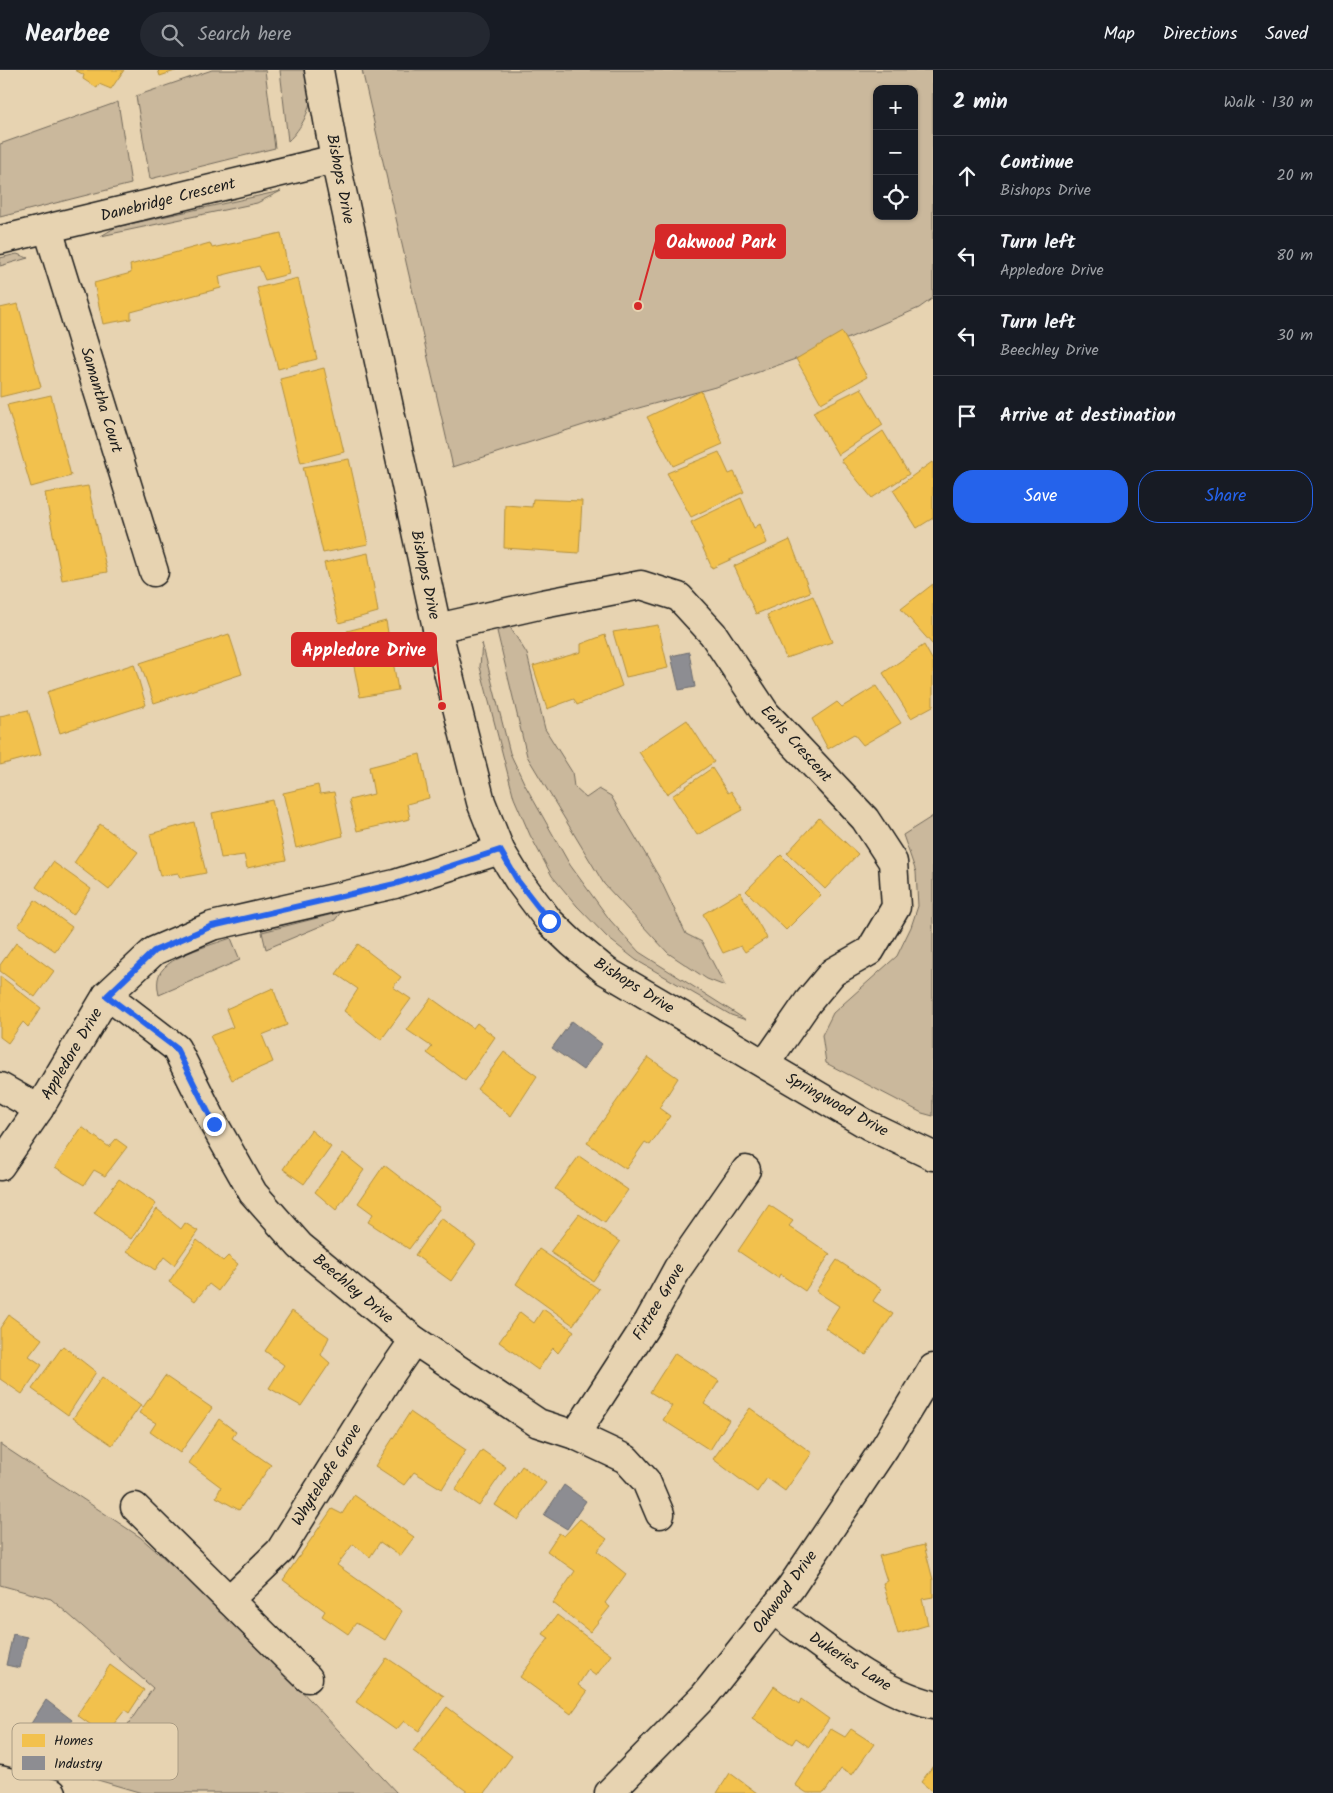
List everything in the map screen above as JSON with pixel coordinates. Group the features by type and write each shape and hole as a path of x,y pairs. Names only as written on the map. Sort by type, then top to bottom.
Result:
{"street":[{"name":"Bishops Drive","path":"320,70 335,159 437,628 481,802 500,850 518,881 549,921 606,972 753,1058"},
{"name":"Danebridge Crescent","path":"0,240 335,159"},
{"name":"Samantha Court","path":"48,228 154,572"},
{"name":"Earls Crescent","path":"437,628 543,604 641,585 679,596 713,634 766,714 865,819 892,862 896,907 870,951 833,972 808,1002 753,1058"},
{"name":"Appledore Drive","path":"0,1166 39,1109 107,996 154,951 212,926 395,884 500,850"},
{"name":"Beechley Drive","path":"107,996 176,1048 214,1124 253,1193 300,1246 414,1340 538,1423 575,1435 626,1459 646,1481 660,1514"},
{"name":"Springwood Drive","path":"753,1058 868,1125 933,1156"},
{"path":"0,1087 39,1109"},
{"name":"Firtree Grove","path":"575,1435 649,1321 678,1268 746,1170"},
{"name":"Whyteleafe Grove","path":"229,1600 280,1551 388,1378 414,1340"},
{"name":"Oakwood Drive","path":"608,1793 705,1695 791,1588 885,1447 933,1368"},
{"path":"136,1507 308,1678"},
{"name":"Dukeries Lane","path":"773,1610 881,1685 912,1700 933,1705"},
{"path":"0,1780 52,1793"}],"shaded area":[{"path":"212,70 265,70 275,148 150,179 136,96"},
{"path":"280,70 305,70 310,90 310,104 305,118 288,141"},
{"path":"362,70 933,70 933,298 919,308 821,350 719,386 624,412 453,467"},
{"path":"118,102 131,184 0,217 0,144"},
{"path":"281,191 257,203 101,236 116,227"},
{"path":"17,254 28,258 0,266 0,258"},
{"path":"510,627 527,654 545,729 572,772 574,787 586,798 599,789 611,796 659,877 686,934 702,942 725,986 707,979 668,953 604,884 527,756 497,631"},
{"path":"482,643 510,753 525,785 570,865 610,920 639,952 746,1020 731,1015 636,960 608,938 577,906 552,876 530,835 514,798 480,667"},
{"path":"933,816 933,1116 922,1113 826,1063 822,1035 833,1013 897,956 911,927 918,906 916,872 903,835"},
{"path":"341,912 335,920 266,949 262,932"},
{"path":"231,938 240,960 159,995 158,979 161,971 168,964 200,948"},
{"path":"0,1444 140,1537 239,1624 397,1793 142,1793 98,1780 178,1780 178,1723 129,1723 153,1688 51,1599 0,1585"}],"building: Homes":[{"path":"75,70 124,70 111,89 99,84 97,88 83,79 84,75"},
{"path":"158,70 178,70 160,76"},
{"path":"281,233 289,274 265,280 259,266 219,276 221,288 131,312 131,319 103,324 94,283 131,273 130,265 210,243 212,248"},
{"path":"298,278 317,359 278,369 257,288"},
{"path":"18,304 41,387 0,397 0,308"},
{"path":"842,332 867,377 821,403 796,359"},
{"path":"324,368 344,452 301,463 280,379"},
{"path":"861,388 883,425 838,455 813,412"},
{"path":"701,391 723,444 673,466 647,417"},
{"path":"51,395 71,476 31,487 7,405"},
{"path":"883,431 909,474 872,498 841,460"},
{"path":"719,452 729,474 734,472 744,492 691,517 667,473"},
{"path":"349,459 368,544 323,553 303,467"},
{"path":"932,462 933,518 917,528 893,490"},
{"path":"88,486 107,572 62,580 45,493"},
{"path":"741,498 754,528 760,524 767,543 712,568 691,522"},
{"path":"533,499 582,501 579,553 504,548 505,505 532,507"},
{"path":"790,540 810,592 756,614 734,566"},
{"path":"368,553 378,612 339,623 324,563"},
{"path":"933,584 933,645 901,609"},
{"path":"813,596 832,642 786,658 767,615"},
{"path":"386,621 398,690 360,697 347,631"},
{"path":"658,625 668,668 626,677 613,632"},
{"path":"229,634 242,674 154,703 140,663"},
{"path":"605,635 622,686 577,705 574,699 547,709 533,666 581,652 581,644"},
{"path":"924,645 933,661 933,706 911,718 883,673"},
{"path":"134,664 146,705 60,733 47,692"},
{"path":"876,686 901,723 863,745 854,734 828,749 812,719 837,702 842,707"},
{"path":"28,710 41,754 0,765 0,716"},
{"path":"687,720 714,762 667,794 639,752"},
{"path":"420,754 429,798 407,804 410,819 357,831 349,800 374,794 369,767"},
{"path":"712,768 728,793 731,791 743,810 697,835 672,796"},
{"path":"318,785 320,794 334,792 343,836 296,848 283,793"},
{"path":"272,800 286,860 247,868 244,855 221,858 212,813"},
{"path":"819,818 858,854 825,889 787,853"},
{"path":"194,822 206,873 180,878 178,873 160,876 150,834"},
{"path":"100,824 138,852 109,890 74,863"},
{"path":"781,855 821,895 786,930 746,891"},
{"path":"53,862 91,889 73,915 36,887"},
{"path":"740,892 767,938 745,952 741,946 723,953 703,914"},
{"path":"35,900 72,927 55,951 18,926"},
{"path":"16,943 54,971 35,997 0,971 0,965"},
{"path":"358,944 401,977 393,987 411,999 381,1040 344,1011 358,989 336,974"},
{"path":"0,976 41,1008 28,1027 23,1022 8,1043 0,1037"},
{"path":"273,988 287,1025 262,1035 273,1062 232,1080 210,1036 233,1027 226,1009"},
{"path":"431,998 473,1028 477,1023 495,1037 465,1081 427,1053 432,1047 407,1030"},
{"path":"504,1052 537,1076 511,1116 477,1089"},
{"path":"648,1057 678,1078 659,1108 670,1116 650,1145 645,1142 626,1169 587,1143"},
{"path":"82,1127 109,1147 116,1139 127,1147 105,1176 94,1170 84,1185 55,1167"},
{"path":"311,1130 331,1147 304,1184 283,1169"},
{"path":"343,1153 364,1170 336,1210 315,1192"},
{"path":"579,1156 628,1190 605,1223 555,1189"},
{"path":"384,1165 440,1208 409,1249 368,1222 373,1214 358,1203"},
{"path":"119,1179 156,1204 131,1239 94,1213"},
{"path":"769,1205 793,1221 789,1226 830,1254 805,1291 780,1274 778,1278 738,1251"},
{"path":"157,1209 181,1229 185,1223 198,1231 174,1265 164,1257 155,1270 127,1251"},
{"path":"579,1214 620,1242 593,1281 550,1252"},
{"path":"441,1218 476,1245 451,1281 415,1255"},
{"path":"197,1240 223,1261 228,1256 238,1264 218,1291 209,1284 195,1301 169,1282"},
{"path":"539,1249 599,1289 573,1325 516,1284"},
{"path":"837,1260 881,1289 873,1301 893,1314 866,1355 825,1328 839,1306 816,1291"},
{"path":"543,1309 574,1331 558,1353 553,1348 538,1370 499,1342 520,1312 534,1323"},
{"path":"292,1311 329,1337 321,1355 330,1363 301,1406 269,1388 284,1365 265,1351"},
{"path":"9,1315 42,1339 29,1356 42,1365 22,1394 0,1379 0,1328"},
{"path":"63,1346 96,1372 68,1415 32,1389"},
{"path":"675,1353 719,1381 704,1404 729,1420 710,1450 663,1420 672,1406 650,1392"},
{"path":"165,1376 212,1408 180,1453 150,1432 156,1423 139,1413"},
{"path":"102,1377 141,1405 112,1445 73,1418"},
{"path":"750,1408 812,1453 785,1491 767,1478 757,1492 713,1459"},
{"path":"410,1412 466,1450 442,1489 414,1472 404,1485 375,1466"},
{"path":"219,1419 236,1432 232,1438 271,1465 239,1510 216,1497 221,1487 189,1463"},
{"path":"482,1450 506,1467 479,1506 455,1490"},
{"path":"522,1466 546,1483 518,1520 495,1505"},
{"path":"354,1495 414,1537 400,1556 380,1542 370,1557 353,1544 337,1565 402,1611 385,1640 356,1623 348,1634 322,1616 325,1611 283,1580 332,1509 342,1514"},
{"path":"580,1519 607,1539 597,1551 626,1574 605,1603 610,1607 590,1632 553,1603 575,1571 547,1551 559,1533 564,1536"},
{"path":"924,1545 933,1580 933,1597 922,1599 928,1625 898,1634 883,1583 887,1581 879,1556"},
{"path":"557,1615 611,1655 596,1676 588,1670 578,1685 587,1692 571,1714 520,1677 549,1638 543,1634"},
{"path":"387,1658 444,1696 419,1731 404,1721 396,1730 356,1702"},
{"path":"110,1665 144,1690 129,1713 125,1710 115,1723 88,1723 77,1715"},
{"path":"774,1686 799,1704 801,1699 829,1719 809,1747 796,1738 792,1744 752,1718"},
{"path":"447,1707 512,1756 485,1793 469,1793 413,1751"},
{"path":"831,1729 845,1737 851,1729 874,1744 852,1775 841,1769 824,1793 807,1793 795,1785"},
{"path":"933,1766 933,1792 921,1782"},
{"path":"730,1773 757,1793 717,1793"}],"building: Industry":[{"path":"689,652 695,687 679,690 671,656"},
{"path":"572,1021 602,1044 583,1070 552,1048"},
{"path":"564,1485 586,1501 567,1529 544,1515"},
{"path":"13,1634 27,1637 20,1668 6,1665"},
{"path":"46,1700 72,1720 70,1723 31,1723"}],"place":[{"name":"Oakwood Park","path":"638,306"},
{"name":"Appledore Drive","path":"442,706"}],"route":[{"path":"214,1124 176,1048 107,996 154,951 212,926 395,884 500,850 518,881 549,921"}]}
